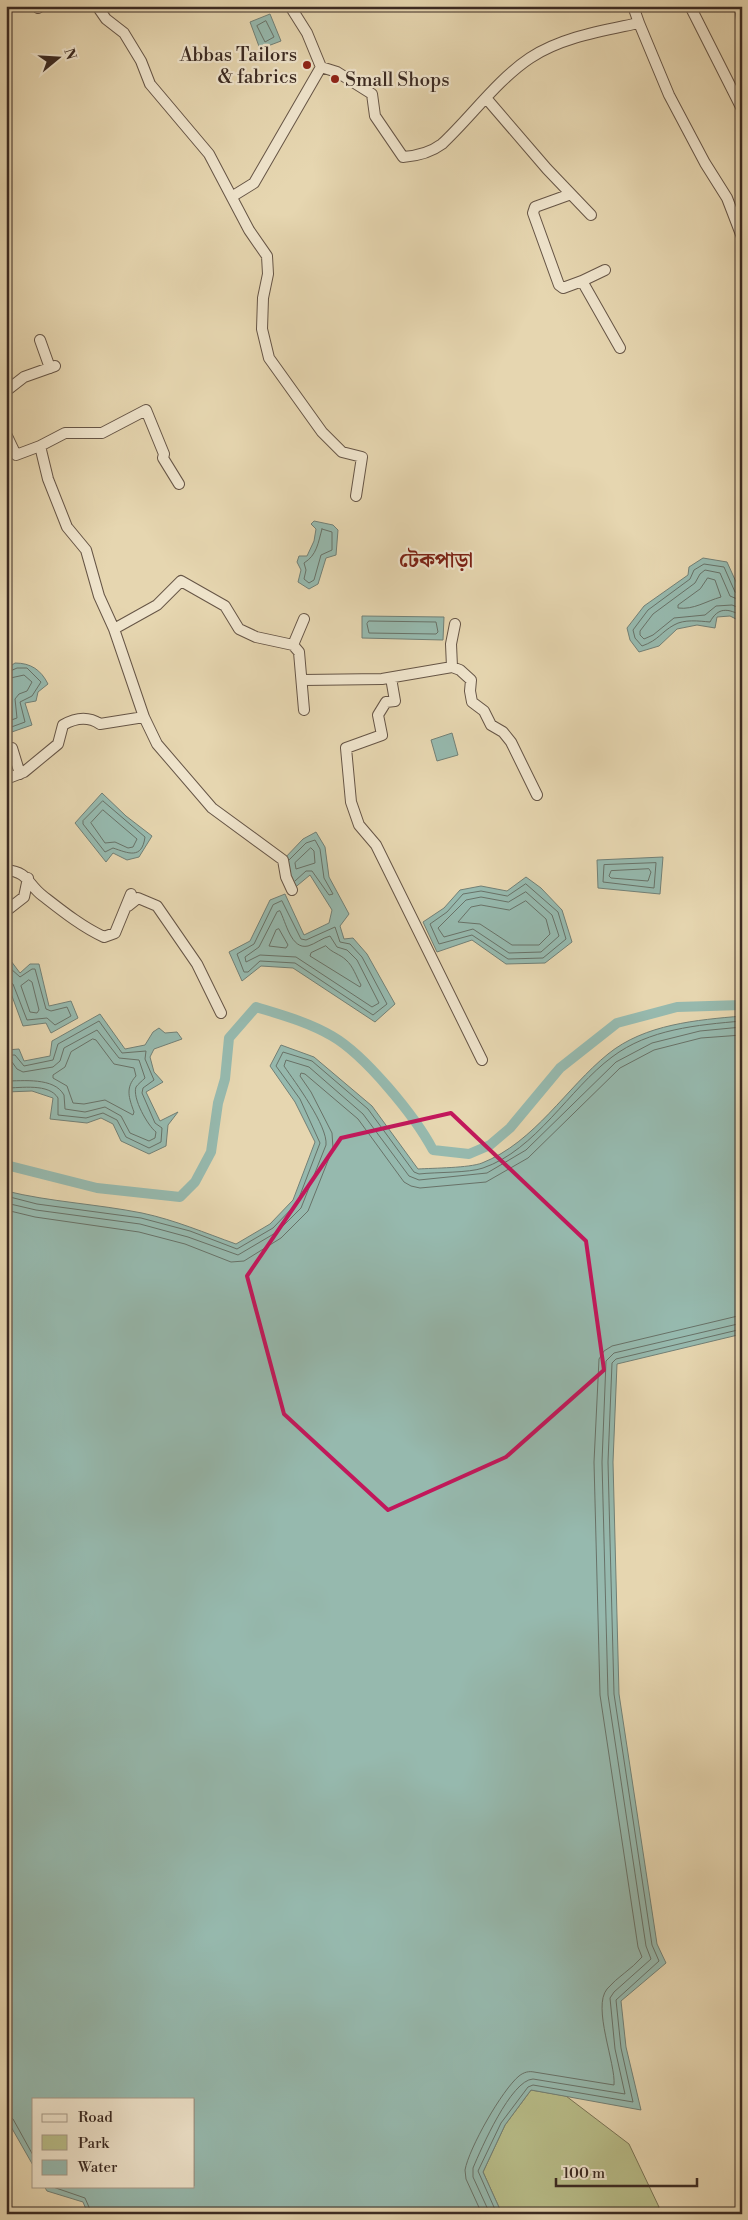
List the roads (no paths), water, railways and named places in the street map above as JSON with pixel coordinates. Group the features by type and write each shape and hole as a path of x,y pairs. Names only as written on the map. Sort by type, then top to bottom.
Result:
{"street":[{"path":"97,6 106,19 124,33 141,61 150,84 209,154 233,196 249,230 266,256 268,274 263,298 262,330 269,358 329,438 342,452 362,457 356,496"},
{"path":"290,6 307,33 321,67"},
{"path":"634,6 639,23 669,95 705,163 727,198 742,237"},
{"path":"690,6 742,109"},
{"path":"740,6 742,20"},
{"path":"321,67 337,72 372,94 375,116 403,157 434,150 460,127 486,98 529,59 550,47 580,36 639,23"},
{"path":"233,196 254,183 321,67"},
{"path":"486,98 590,216"},
{"path":"571,194 535,207 533,213 559,285 563,288 605,270"},
{"path":"582,281 620,348"},
{"path":"6,391 24,377 52,367 40,340"},
{"path":"6,434 16,455 40,446 65,432 102,433 146,410 163,458 180,484"},
{"path":"40,446 48,479 67,527 86,550 99,596 114,629 144,717 157,744 212,808 282,860 286,877 292,890"},
{"path":"114,629 157,605 181,581 225,606 239,629 256,637 293,645 299,652 303,680 304,710"},
{"path":"293,645 304,619"},
{"path":"452,667 451,644 454,624"},
{"path":"303,680 391,678 452,667 469,676 472,702 484,711 491,725 503,732 511,742 537,796"},
{"path":"391,678 395,701 386,702 378,715 382,735 346,748 351,802 359,825 376,845 482,1060"},
{"path":"6,779 20,774 58,744 64,725 73,720 92,719 100,724 144,717"},
{"path":"12,748 20,774"},
{"path":"6,870 19,872 28,878 40,894 104,938 115,933 131,894"},
{"path":"6,911 24,897 28,878"},
{"path":"126,908 138,898 157,906 197,964 221,1012"}],"water":[{"path":"270,14 281,41 260,49 250,22"},
{"path":"314,521 333,525 338,530 336,555 326,558 318,584 309,589 298,582 301,570 297,562 299,556 307,556 314,541 316,529 311,524"},
{"path":"703,558 727,562 742,595 742,622 730,616 717,617 715,628 697,625 677,629 659,646 639,652 630,640 627,628 644,606 688,575 689,567"},
{"path":"362,616 444,617 443,640 362,638"},
{"path":"15,663 26,664 35,668 48,684 38,692 36,701 25,703 32,725 6,734 6,669"},
{"path":"452,733 458,755 437,761 431,740"},
{"path":"102,793 126,816 152,836 139,857 127,860 113,853 106,862 75,823"},
{"path":"316,832 325,847 329,877 349,914 340,926 344,939 353,938 367,954 395,1004 375,1022 293,968 261,966 242,981 229,952 250,941 270,900 285,894 304,935 329,923 332,910 310,875 292,890 283,860 303,839"},
{"path":"663,857 660,894 598,888 597,860"},
{"path":"526,877 541,888 562,910 572,942 545,963 506,964 472,940 437,952 423,922 444,908 460,890 481,886 507,891"},
{"path":"11,961 20,973 30,964 39,964 49,1006 71,1001 78,1018 51,1033 46,1023 23,1026 6,980 6,963"},
{"path":"100,1014 125,1049 145,1045 153,1032 159,1028 165,1033 177,1032 182,1039 154,1049 150,1057 154,1072 163,1082 146,1092 160,1121 178,1112 168,1125 166,1146 149,1154 121,1141 113,1124 101,1118 87,1123 50,1119 53,1098 32,1091 6,1092 6,1050 19,1049 24,1061 50,1056 52,1041"},
{"path":"742,1016 742,1334 617,1364 613,1462 619,1694 657,1944 666,1963 621,2001 626,2047 641,2110 531,2090 505,2125 483,2172 502,2214 88,2214 83,2202 47,2191 45,2188 195,2188 195,2098 32,2098 32,2164 6,2118 6,1191 142,1213 178,1223 236,1244 270,1224 293,1200 315,1142 295,1102 270,1066 281,1045 314,1057 372,1106 418,1169 469,1166 482,1163 501,1154 518,1142 608,1054 623,1044 655,1030 707,1019"}],"waterway":[{"path":"6,1165 97,1188 180,1197 195,1182 211,1152 218,1103 225,1079 229,1038 256,1007 295,1019 332,1036 374,1071 402,1104 433,1150 469,1154 490,1145 510,1128 560,1068 617,1023 677,1007 742,1005"}],"place":[{"name":"Abbas Tailors & fabrics","path":"307,65"},
{"name":"Small Shops","path":"335,79"}],"district":[{"name":"টেকপাড়া","path":"436,560"}]}
